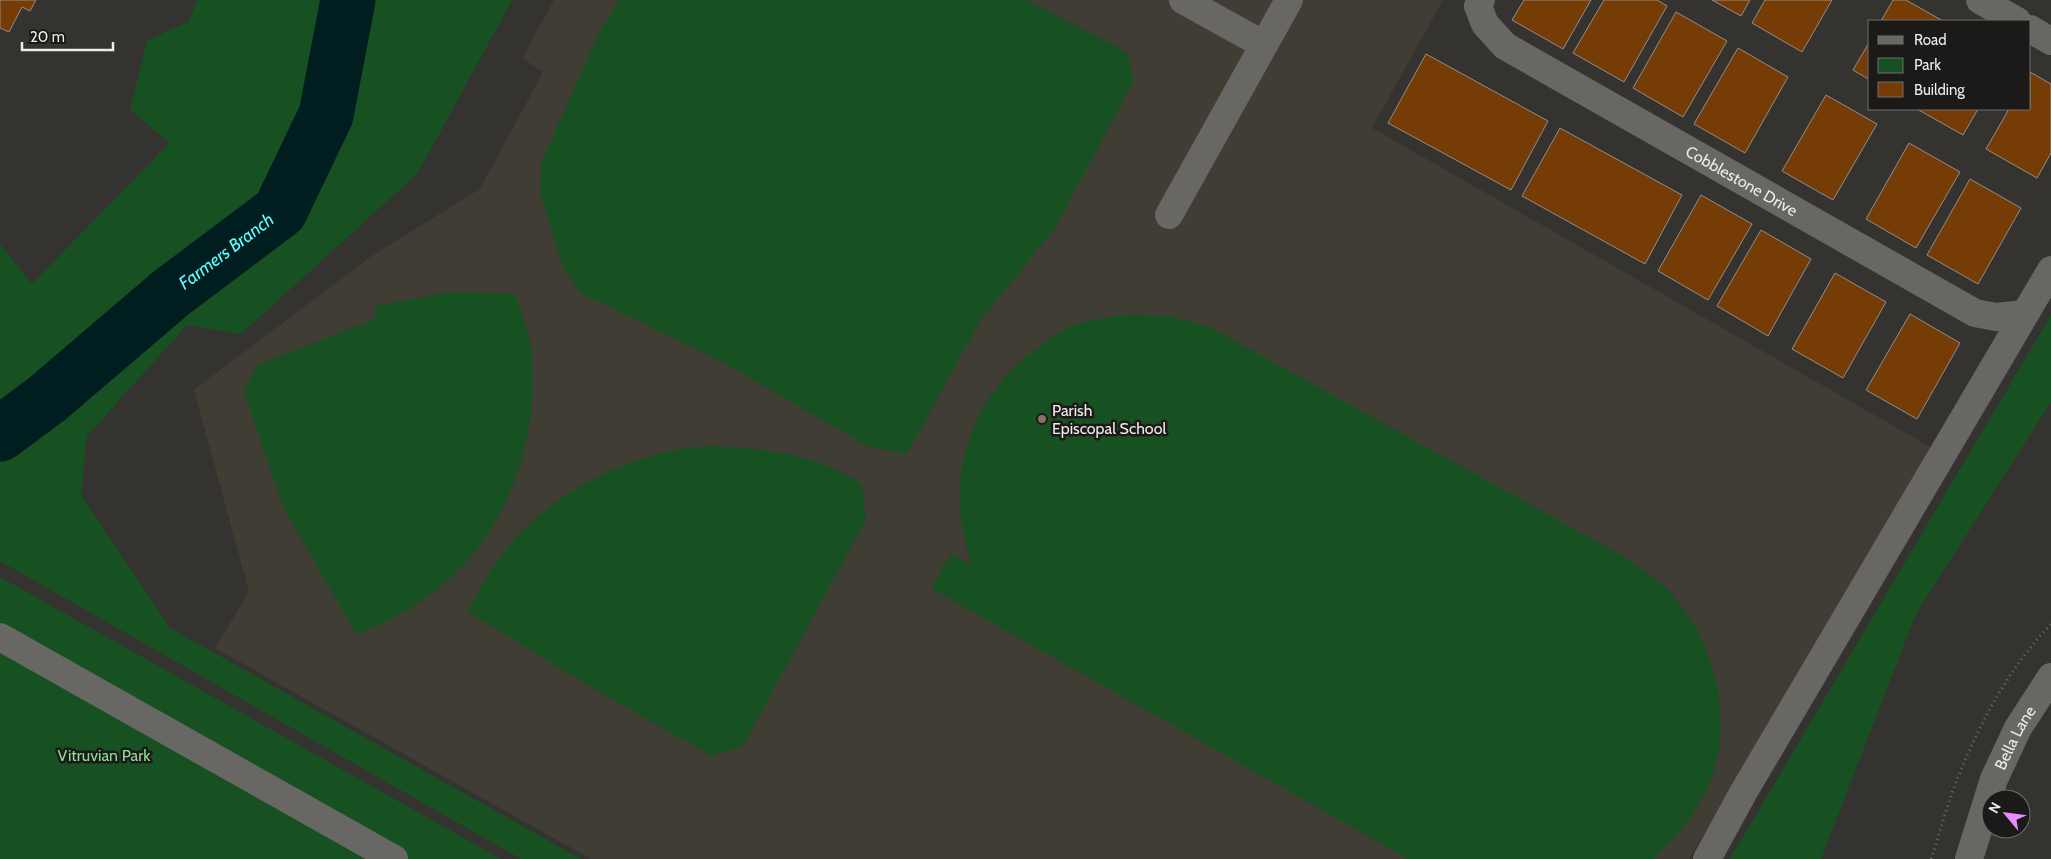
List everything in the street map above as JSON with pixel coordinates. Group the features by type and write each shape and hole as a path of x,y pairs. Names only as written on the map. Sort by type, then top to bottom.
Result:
{"street":[{"path":"1183,0 1264,45"},
{"path":"1170,215 1289,0"},
{"path":"1980,0 2015,20"},
{"name":"Cobblestone Drive","path":"1480,3 1485,24 1505,46 1975,313 1996,317 2025,314"},
{"path":"2031,30 2051,41"},
{"path":"1707,859 1748,784 2051,270"},
{"path":"0,636 394,859"},
{"name":"Bella Lane","path":"1969,859 1994,779 2018,728 2051,677"}],"shaded area":[{"name":"Parish Episcopal School","path":"554,0 1443,0 1372,128 1934,449 1689,859 591,859 215,648 249,592 194,390 370,257 480,189 543,72 522,58"}],"green space":[{"path":"197,0 512,0 418,173 241,334 187,325 87,436 81,495 170,628 581,859 521,859 0,561 0,244 32,284 169,143 130,109 147,41 189,21"},
{"path":"619,0 1026,0 1127,52 1134,80 1055,228 980,321 907,454 869,447 717,359 580,293 563,267 540,192 541,163 599,33"},
{"path":"450,292 515,294 528,332 533,368 528,432 520,464 509,495 494,524 477,550 456,573 434,592 409,608 384,623 357,635 284,509 244,391 257,365 375,319 375,306"},
{"path":"1130,314 1169,316 1208,326 1621,555 1651,575 1671,593 1691,619 1711,662 1717,685 1720,733 1717,756 1706,791 1694,812 1679,832 1653,859 1408,859 931,588 951,554 971,565 960,513 962,466 976,422 987,401 1017,365 1062,330 1090,321"},
{"path":"2051,315 2051,402 1916,614 1821,859 1730,859"},
{"path":"712,446 791,455 821,463 838,471 862,484 866,519 743,746 712,756 599,692 467,611 489,574 513,541 552,505 574,490 621,467 646,458 676,450"},
{"name":"Vitruvian Park","path":"0,577 501,859 0,859"}],"building":[{"path":"0,0 36,0 30,11 22,7 9,32 0,28"},
{"path":"1524,0 1591,0 1563,49 1512,20"},
{"path":"1604,0 1657,0 1667,6 1624,82 1573,53"},
{"path":"1712,0 1750,0 1741,16"},
{"path":"1765,0 1832,0 1802,52 1752,23"},
{"path":"1893,0 1906,0 1941,20 1882,20"},
{"path":"1676,12 1727,41 1683,117 1633,88"},
{"path":"1868,44 1868,79 1853,70"},
{"path":"1738,48 1788,77 1745,153 1694,124"},
{"path":"1426,54 1548,121 1511,190 1388,123"},
{"path":"2031,73 2051,84 2051,153 2037,178 1986,149 2008,110 2031,110"},
{"path":"1826,95 1877,124 1833,200 1782,171"},
{"path":"1919,110 1977,110 1963,135"},
{"path":"1560,128 1682,195 1645,264 1522,196"},
{"path":"1909,143 1960,172 1916,248 1866,219"},
{"path":"1970,179 2021,208 1978,284 1927,255"},
{"path":"1701,195 1752,224 1708,300 1658,271"},
{"path":"1761,230 1811,259 1768,336 1717,306"},
{"path":"1835,273 1886,302 1843,378 1792,349"},
{"path":"1910,314 1960,343 1917,419 1866,390"}],"waterway":[{"name":"Farmers Branch","path":"0,434 47,399 171,293 280,211 326,115 348,0"}],"place":[{"name":"Parish Episcopal School","path":"1042,419"}]}
